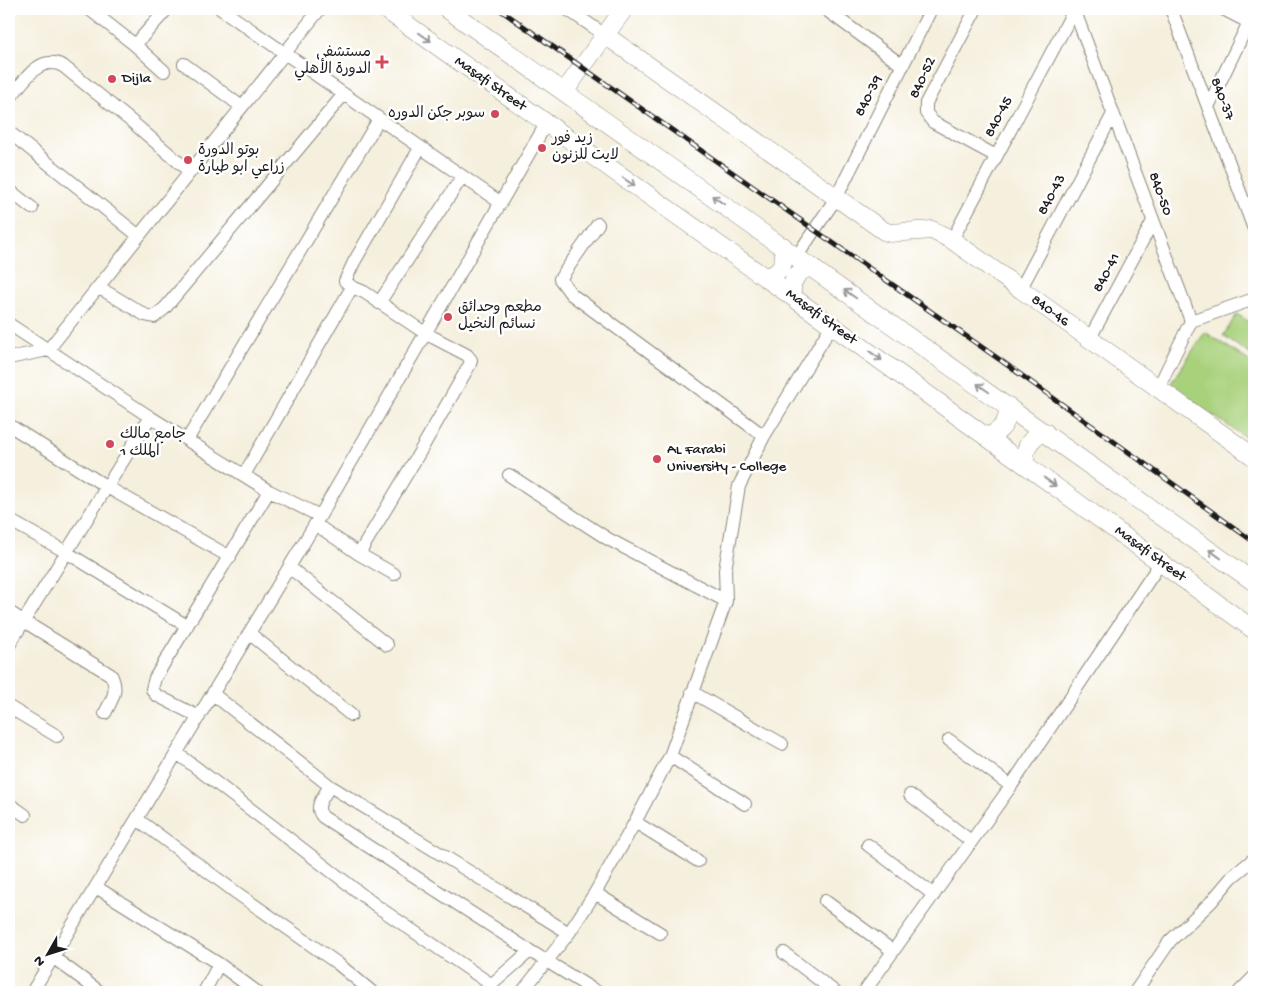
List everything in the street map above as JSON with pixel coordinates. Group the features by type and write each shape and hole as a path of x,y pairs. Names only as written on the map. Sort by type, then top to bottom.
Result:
{"main road":[{"name":"Masafi Street","path":"385,9 793,297 1254,630"},
{"path":"447,9 1254,582"},
{"path":"564,92 624,9"},
{"name":"840-46","path":"605,36 884,232 932,230 952,240 1254,457"},
{"path":"763,276 772,275 783,265 785,255 783,246"},
{"path":"793,297 791,289 794,279 804,268 812,267"},
{"path":"987,436 995,434 1005,423 1008,416 1008,406"},
{"path":"1025,464 1025,456 1030,442 1035,436 1045,432"}],"street":[{"path":"89,9 164,71"},
{"path":"134,45 167,9"},
{"path":"221,9 501,203"},
{"path":"9,358 48,350 320,9"},
{"path":"567,9 605,36"},
{"path":"825,9 903,66"},
{"name":"840-39","path":"797,256 836,198 931,9"},
{"name":"840-52","path":"976,9 926,103 926,113 933,122 996,156"},
{"name":"840-45","path":"952,240 1074,9"},
{"name":"840-50","path":"1074,9 1191,321"},
{"name":"840-37","path":"1171,9 1208,107 1251,208 1254,229"},
{"path":"1208,107 1251,24 1223,9"},
{"path":"9,99 39,66 46,62 54,62 62,66 131,121 190,172"},
{"path":"184,64 242,107"},
{"path":"98,287 144,315 154,317 165,308 344,94"},
{"name":"840-43","path":"1020,290 1113,114"},
{"path":"187,440 379,119"},
{"path":"32,992 289,568 546,124"},
{"path":"9,132 139,236"},
{"path":"359,554 418,455 471,360 468,354 425,332 345,281 420,148"},
{"path":"380,303 462,177"},
{"path":"9,190 32,208"},
{"name":"840-41","path":"1089,340 1153,221"},
{"path":"598,224 560,279 571,294 764,436"},
{"path":"244,475 352,287"},
{"path":"1158,388 1191,321 1254,299"},
{"path":"9,324 150,417 317,520 359,554 394,574"},
{"path":"522,992 569,933 595,893 670,756 726,601 725,570 739,486 764,436 832,325"},
{"path":"9,645 150,417"},
{"path":"9,425 106,487 230,557"},
{"path":"509,475 608,539 726,601"},
{"path":"199,716 156,694 152,689 156,678 269,491"},
{"path":"9,520 66,552 187,626"},
{"path":"864,992 1011,786 1161,562"},
{"path":"289,568 387,645"},
{"path":"9,612 111,675 115,683 115,692 105,712"},
{"path":"249,633 351,715"},
{"path":"692,692 782,744"},
{"path":"213,694 330,786 569,933"},
{"path":"9,707 57,736"},
{"path":"949,740 1011,786"},
{"path":"177,753 378,907 488,988 530,951"},
{"path":"670,756 745,804"},
{"path":"330,786 317,807 318,812 323,817 596,992"},
{"path":"910,794 971,841"},
{"path":"9,804 25,815"},
{"path":"137,819 234,891 338,964 372,992"},
{"path":"635,822 698,860"},
{"path":"868,845 934,895"},
{"path":"1135,992 1170,941 1211,902 1232,877 1254,859"},
{"path":"96,887 219,964 258,992"},
{"path":"595,893 660,933"},
{"path":"825,900 893,951"},
{"path":"784,953 835,992"},
{"path":"54,958 100,992"},
{"path":"204,992 219,964"},
{"path":"1239,992 1254,977"}],"green space":[{"path":"1237,314 1254,325 1254,357 1223,336"},
{"path":"1205,332 1254,364 1254,443 1169,386"}],"railway":[{"path":"499,9 1003,362 1254,542"}],"place":[{"name":"مستشفى الدورة الأهلي","path":"382,62"},
{"name":"Dijla","path":"112,79"},
{"name":"سوبر جكن الدوره","path":"495,114"},
{"name":"زيد فور لايت للزنون","path":"542,148"},
{"name":"بوتو الدورة زراعي ابو طيارة","path":"188,160"},
{"name":"مطعم وحدائق نسائم النخيل","path":"448,317"},
{"name":"جامع مالك الملك 1","path":"110,444"},
{"name":"AL Farabi University - College","path":"657,459"}]}
